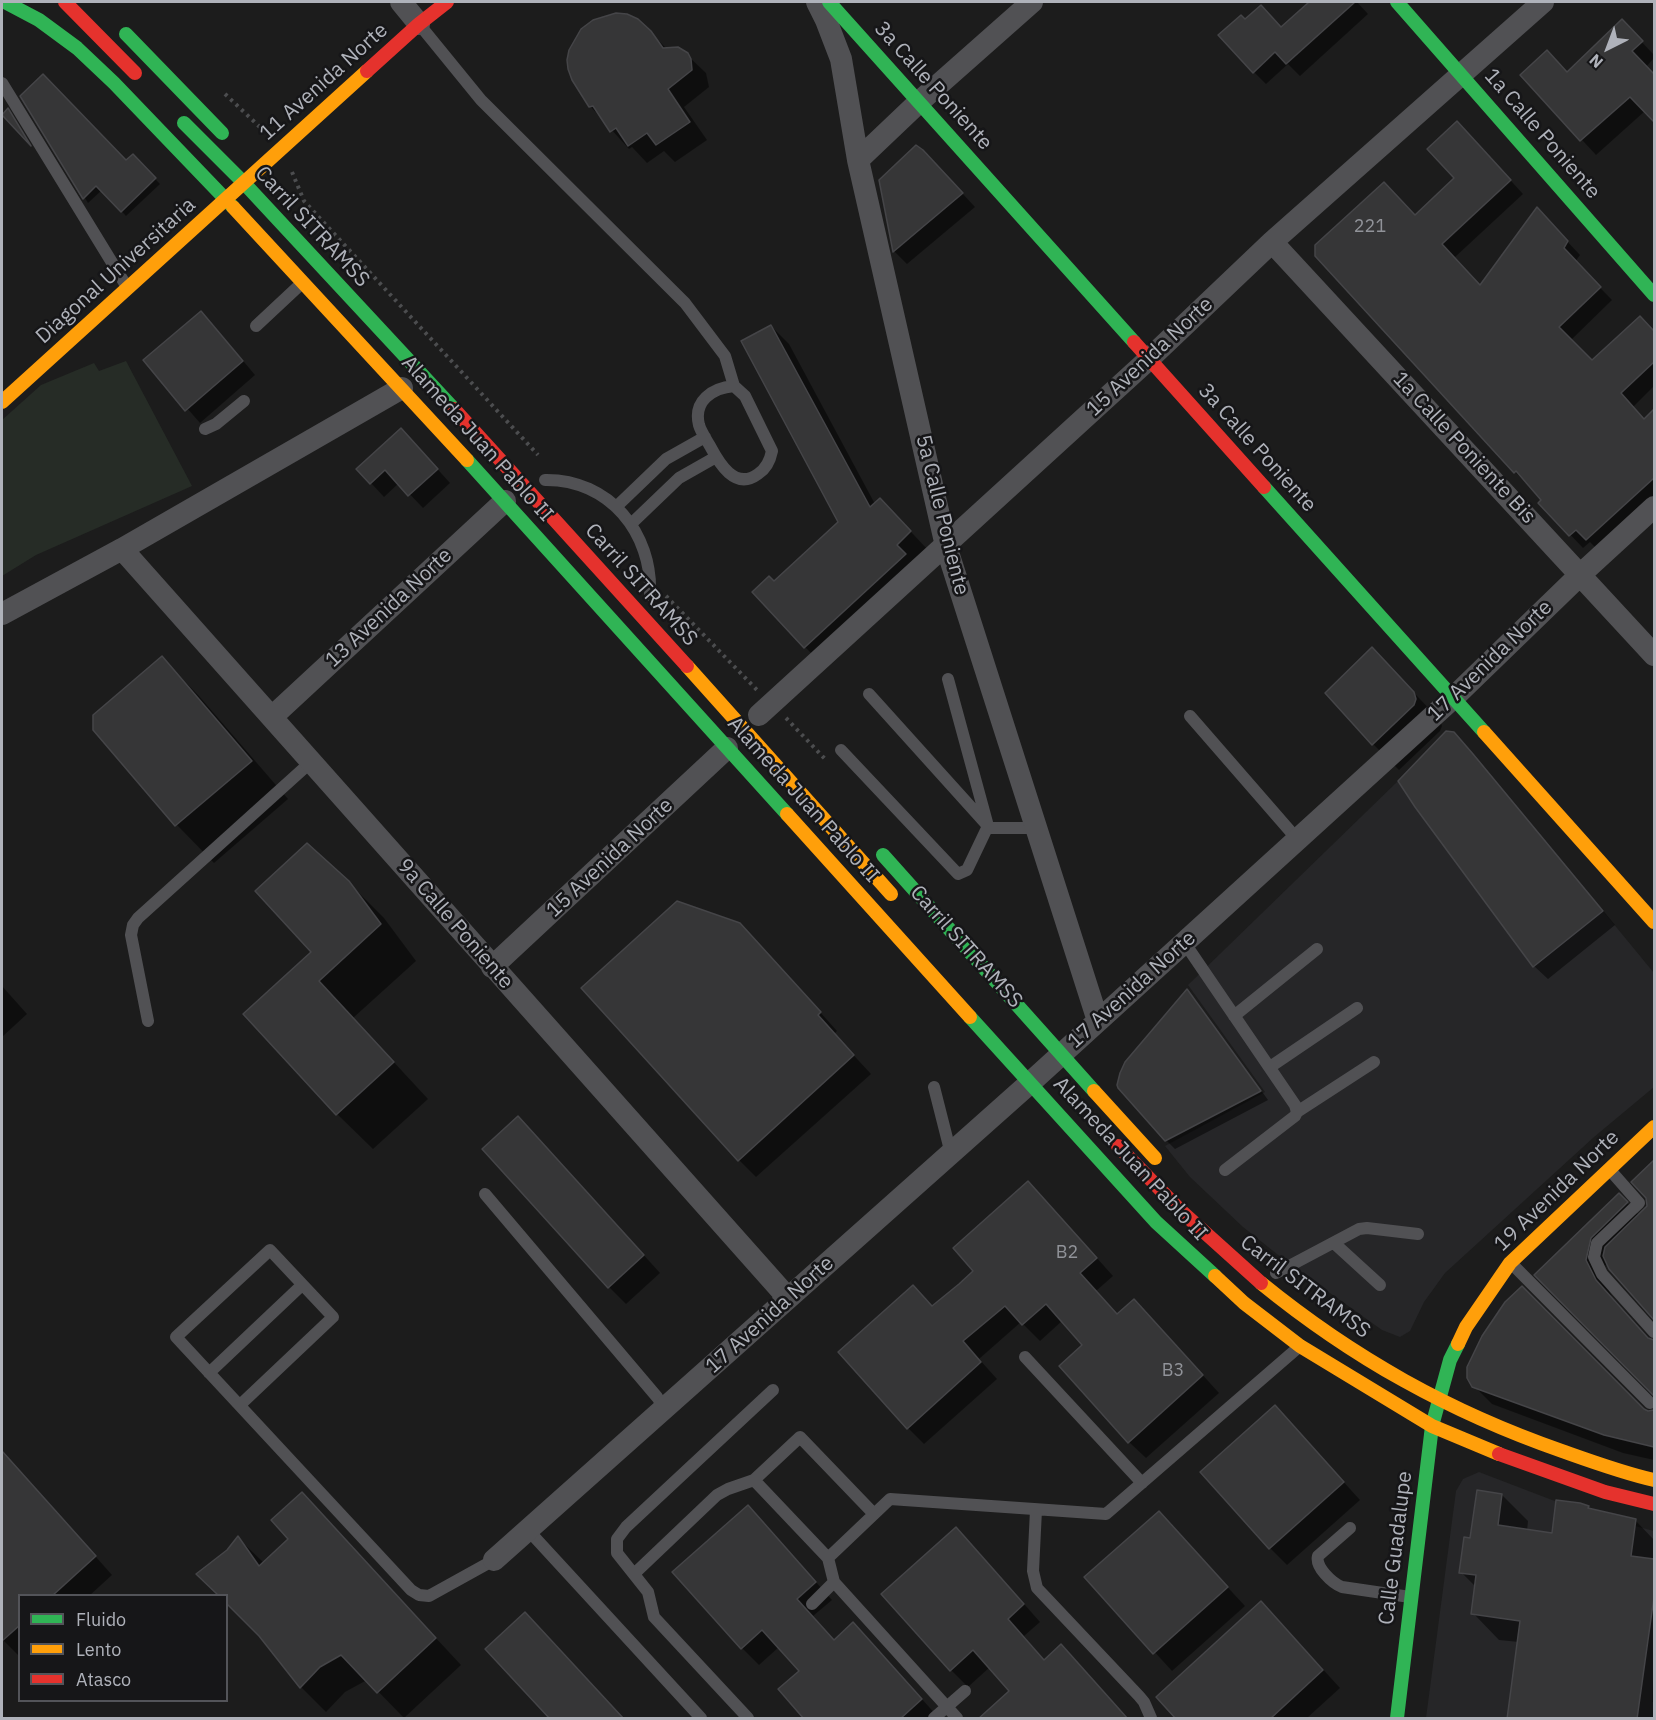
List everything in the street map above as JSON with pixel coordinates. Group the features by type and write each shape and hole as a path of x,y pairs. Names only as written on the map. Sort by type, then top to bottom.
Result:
{"main road":[{"name":"Alameda Juan Pablo II","path":"5,2 39,20 77,48 114,83 402,388 727,748 1046,1068 1162,1165"},
{"name":"11 Avenida Norte","path":"258,171 419,24 447,2"},
{"name":"3a Calle Poniente","path":"829,2 1654,922"},
{"name":"1a Calle Poniente","path":"1397,2 1654,295"},
{"path":"61,7 102,39 142,81"},
{"path":"119,26 229,141"},
{"name":"Carril SITRAMSS","path":"175,114 244,183 527,488 897,902"},
{"name":"Diagonal Universitaria","path":"2,402 258,171"},
{"name":"Alameda Juan Pablo II","path":"541,475 559,495"},
{"path":"636,579 654,599"},
{"name":"Alameda Juan Pablo II","path":"876,846 1046,1068 1156,1222 1244,1303 1300,1346 1432,1426 1509,1458 1605,1492 1654,1504"},
{"name":"19 Avenida Norte","path":"1443,1384 1450,1360 1466,1327 1510,1263 1654,1127"},
{"name":"Carril SITRAMSS","path":"1110,1138 1193,1225 1246,1273 1347,1348 1393,1377 1438,1401 1537,1443 1654,1480"},
{"path":"1273,1270 1288,1282"},
{"name":"Calle Guadalupe","path":"1397,1719 1432,1426 1443,1384"}],"street":[{"path":"401,2 419,24"},
{"name":"5a Calle Poniente","path":"817,2 841,59 858,160 946,546 1098,1021"},
{"path":"858,160 919,102 1032,2"},
{"name":"15 Avenida Norte","path":"759,716 1149,359 1272,242 1543,2"},
{"name":"1a Calle Poniente Bis","path":"1272,242 1654,655"},
{"path":"2,614 123,549 402,388"},
{"name":"13 Avenida Norte","path":"273,716 505,501"},
{"name":"17 Avenida Norte","path":"494,1560 1098,1021 1453,698 1654,507"},
{"name":"9a Calle Poniente","path":"123,549 788,1298"},
{"name":"15 Avenida Norte","path":"492,967 727,748"}],"lane":[{"path":"419,24 486,106 685,303 725,356 734,386 745,396 770,446 771,458 768,464 757,476 749,479 741,479 728,473 716,458 698,420 700,404 709,393 734,386"},
{"path":"2,83 128,289"},
{"path":"256,326 303,282"},
{"path":"205,429 216,424 244,401"},
{"path":"616,507 666,459 705,437"},
{"path":"631,524 679,477 716,458"},
{"path":"541,475 581,485 616,507 631,524 646,557 654,599"},
{"path":"841,750 958,874 967,870 988,826 948,679"},
{"path":"869,694 988,826 992,828 1036,828"},
{"path":"1190,716 1297,839"},
{"path":"148,1021 131,935 133,925 312,761"},
{"path":"1184,942 1270,1067 1295,1105 1297,1112"},
{"path":"1234,1016 1317,949"},
{"path":"1270,1067 1357,1008"},
{"path":"1225,1170 1295,1116 1297,1112 1374,1062"},
{"path":"934,1087 951,1154"},
{"path":"1609,1169 1640,1203 1597,1242 1594,1257 1602,1274 1654,1332"},
{"path":"485,1194 665,1409"},
{"path":"1273,1270 1334,1243 1359,1229 1418,1234"},
{"path":"1334,1243 1380,1285"},
{"path":"240,1405 333,1317 270,1250 176,1337 411,1590 419,1595 429,1596 494,1560"},
{"path":"1510,1263 1650,1403"},
{"path":"209,1373 302,1285"},
{"path":"828,1558 890,1498 1106,1514 1300,1346"},
{"path":"1025,1357 1142,1483"},
{"path":"748,1719 655,1618 648,1592 617,1553 617,1539 623,1530 773,1390"},
{"path":"634,1574 717,1495 754,1480 800,1437 874,1514"},
{"path":"754,1480 828,1558 834,1582 957,1719"},
{"path":"1036,1510 1033,1571 1036,1588 1139,1696 1151,1719"},
{"path":"1350,1528 1318,1556 1319,1566 1336,1585 1412,1597"},
{"path":"528,1530 701,1719"},
{"path":"812,1604 834,1582"},
{"path":"934,1719 965,1691"}],"shaded area":[{"path":"126,361 192,486 36,555 2,576 2,420 41,385 94,363 99,371"},
{"path":"1398,781 1533,967 1603,911 1654,973 1654,1087 1594,1137 1445,1273 1424,1302 1410,1331 1400,1337 1382,1330 1292,1266 1243,1227 1190,1177 1165,1146 1265,1092 1188,985"},
{"path":"1479,1472 1586,1513 1654,1531 1652,1702 1654,1702 1654,1718 1426,1718 1456,1491 1463,1479"}],"building":[{"path":"1309,2 1355,2 1286,64 1275,52 1253,73 1218,35 1241,15 1245,19 1261,5 1281,27"},
{"path":"616,13 627,14 638,19 651,31 663,48 678,47 688,53 691,59 692,70 668,89 690,122 656,145 647,133 628,146 616,128 610,132 593,106 589,107 572,80 568,69 569,50 581,29 593,20"},
{"path":"1622,19 1643,41 1632,51 1654,74 1654,122 1630,97 1580,141 1520,75 1547,50 1567,72"},
{"path":"43,74 126,160 133,154 156,178 121,212 96,186 83,199 20,96"},
{"path":"8,108 31,146 2,115"},
{"path":"1457,121 1511,180 1442,244 1480,285 1537,207 1568,241 1564,248 1601,287 1559,327 1592,360 1640,316 1654,331 1654,362 1621,393 1644,419 1654,409 1654,478 1586,540 1576,530 1569,536 1538,503 1541,500 1516,471 1514,473 1315,256 1315,245 1384,182 1415,215 1454,178 1427,149"},
{"path":"916,145 963,193 893,252 879,180"},
{"path":"201,311 243,361 185,411 143,360"},
{"path":"771,325 870,507 880,498 911,531 897,545 906,554 804,648 752,592 769,576 774,581 838,522 741,341"},
{"path":"401,428 438,469 408,496 385,470 370,484 356,469"},
{"path":"1372,647 1414,692 1416,699 1414,705 1372,745 1325,693"},
{"path":"162,656 252,761 175,826 93,730 93,715"},
{"path":"1446,731 1454,732 1603,911 1533,967 1398,781"},
{"path":"307,843 349,881 381,924 319,981 394,1062 336,1115 243,1014 311,952 255,891"},
{"path":"677,901 740,923 821,1012 818,1015 854,1055 738,1161 581,988"},
{"path":"1187,989 1261,1091 1165,1141 1117,1085 1125,1062"},
{"path":"518,1116 644,1255 608,1288 482,1149"},
{"path":"1654,1160 1654,1320 1609,1269 1603,1256 1605,1247 1647,1206 1646,1198 1631,1182"},
{"path":"1028,1181 1097,1258 1080,1273 1117,1314 1134,1299 1203,1375 1128,1443 1059,1366 1082,1345 1046,1304 1022,1325 1005,1306 963,1341 981,1362 907,1429 838,1352 913,1285 932,1306 959,1284 973,1271 953,1248"},
{"path":"1619,1193 1628,1202 1591,1238 1586,1260 1596,1280 1648,1338 1654,1340 1654,1396 1534,1275"},
{"path":"1522,1286 1644,1409 1654,1410 1654,1447 1604,1435 1472,1387 1467,1378 1467,1367 1482,1336 1505,1302"},
{"path":"1275,1405 1344,1482 1269,1549 1200,1472"},
{"path":"2,1451 96,1556 54,1594 18,1594 18,1627 2,1641"},
{"path":"1477,1490 1502,1494 1498,1525 1552,1533 1556,1500 1580,1503 1589,1506 1588,1508 1636,1519 1631,1556 1654,1559 1654,1597 1637,1719 1507,1719 1520,1621 1471,1614 1476,1575 1459,1573 1464,1537 1470,1538"},
{"path":"302,1492 436,1638 377,1693 341,1655 320,1667 300,1688 259,1636 228,1605 228,1594 217,1594 196,1574 227,1550 238,1536 259,1566 288,1539 271,1520"},
{"path":"748,1505 816,1582 797,1599 834,1640 853,1622 922,1699 900,1719 804,1719 778,1689 799,1671 762,1630 741,1649 672,1572"},
{"path":"1159,1511 1228,1587 1153,1654 1084,1577"},
{"path":"956,1527 1024,1604 1008,1619 1044,1660 1061,1644 1128,1719 978,1719 1009,1691 973,1650 950,1671 881,1594"},
{"path":"1261,1601 1323,1670 1270,1719 1176,1719 1156,1697"},
{"path":"525,1612 624,1719 550,1719 485,1649"}],"traffic: fast":[{"path":"5,2 39,20 77,48 114,83 233,207"},
{"path":"829,2 1134,342"},
{"path":"1397,2 1654,295"},
{"path":"126,34 222,133"},
{"path":"184,123 244,183 454,409"},
{"path":"467,460 787,814"},
{"path":"1264,487 1484,732"},
{"path":"883,855 1094,1091"},
{"path":"970,1017 1156,1222 1215,1276"},
{"path":"1397,1718 1432,1426 1450,1360 1458,1344"}],"traffic: slow":[{"path":"2,402 367,71"},
{"path":"233,207 467,460"},
{"path":"687,666 891,894"},
{"path":"1484,732 1654,922"},
{"path":"787,814 970,1017"},
{"path":"1094,1091 1155,1158"},
{"path":"1458,1344 1466,1327 1510,1263 1654,1127"},
{"path":"1215,1276 1244,1303 1300,1346 1432,1426 1499,1454"},
{"path":"1261,1283 1367,1359 1442,1400 1521,1436 1608,1467 1654,1480"}],"traffic: jam":[{"path":"65,2 135,73"},
{"path":"367,71 447,2"},
{"path":"1134,342 1264,487"},
{"path":"454,409 687,666"},
{"path":"1118,1146 1181,1211 1261,1283"},
{"path":"1499,1454 1605,1492 1654,1504"}]}
